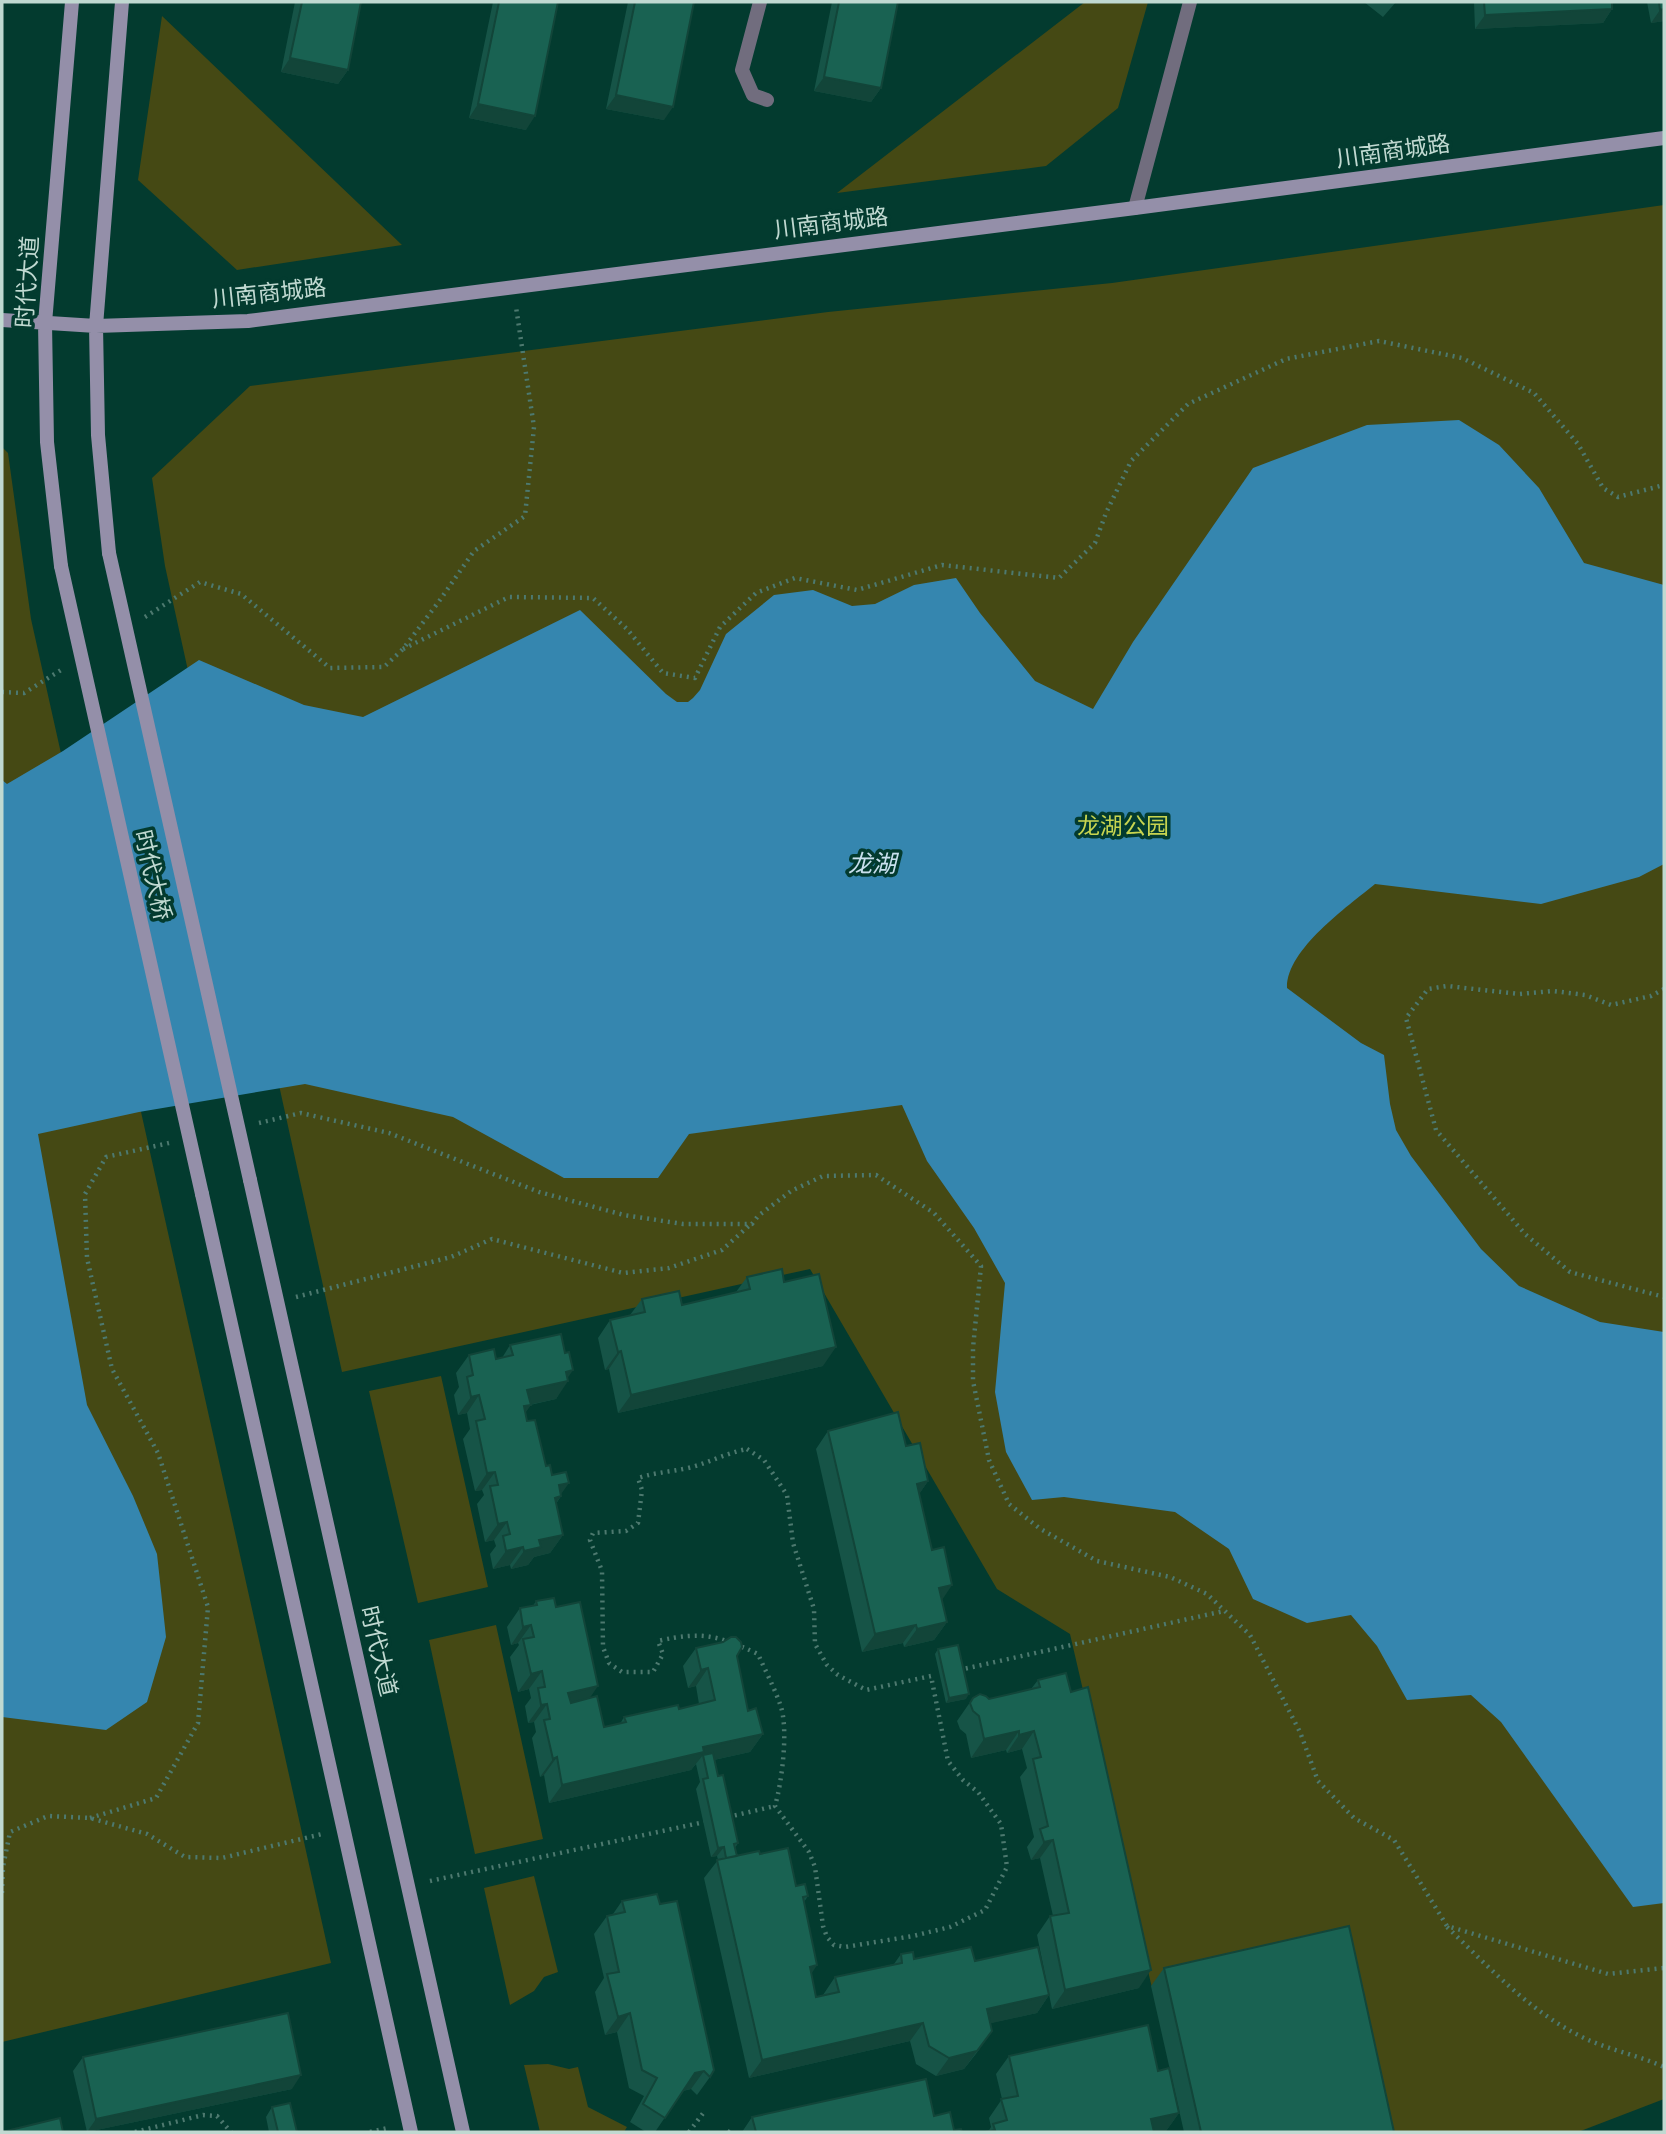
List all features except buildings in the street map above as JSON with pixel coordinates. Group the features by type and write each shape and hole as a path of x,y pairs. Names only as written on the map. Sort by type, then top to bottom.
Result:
{"main road":[{"name":"时代大道","path":"61,566 47,442 45,323 72,2"},
{"path":"96,326 122,2"},
{"name":"川南商城路","path":"2,320 96,326 248,321 1664,138"},
{"name":"时代大桥","path":"96,326 98,435 109,553 250,1180"},
{"name":"时代大桥","path":"61,566 344,1829"},
{"name":"时代大道","path":"250,1180 463,2132"},
{"path":"344,1829 411,2132"}],"street":[{"path":"760,2 742,70 753,95 767,100"},
{"path":"1135,208 1190,2"}],"path":[{"path":"142,619 200,582 240,594 330,668 384,667 403,649 474,551 525,516 534,426 513,286"},
{"path":"403,649 509,597 593,598 627,629 663,673 695,678 720,627 756,593 795,578 857,590 942,565 1059,578 1095,543 1105,513 1131,461 1188,404 1286,359 1379,341 1462,358 1534,393 1578,444 1602,488 1618,497 1664,485"},
{"path":"2,692 24,693 71,663"},
{"path":"1664,989 1651,996 1611,1005 1585,995 1553,991 1520,994 1447,986 1428,989 1406,1018 1436,1130 1525,1234 1570,1272 1664,1297"},
{"path":"301,1113 389,1133 538,1192 624,1214 683,1224 751,1224"},
{"path":"90,1818 156,1798 198,1723 208,1607 158,1453 112,1369 87,1258 85,1194 106,1157"},
{"path":"277,1303 451,1257 492,1238 623,1273 669,1268 722,1250 758,1216 791,1191 823,1177 876,1175 934,1213 981,1266 972,1348 973,1381 989,1460 1009,1504 1039,1528 1097,1561 1170,1577 1207,1594 1250,1635 1300,1732 1318,1782 1354,1818 1394,1840 1447,1926 1534,2009 1585,2039 1641,2056 1664,2067"},
{"path":"747,1449 764,1460 787,1495 793,1543 814,1609 815,1644 827,1665 838,1675 866,1690 931,1676 948,1760 963,1780 978,1792 1001,1824 1007,1867 985,1910 950,1927 863,1945 834,1945 822,1926 815,1867 809,1852 775,1806 781,1787 783,1757 781,1706 758,1654 728,1640 707,1635 686,1636 658,1641 663,1654 653,1672 622,1672 609,1663 603,1647 602,1571 590,1540 593,1533 626,1531 638,1522 642,1490 638,1478 658,1471 688,1468 729,1452 747,1449"},
{"path":"960,1670 1224,1610"},
{"path":"724,1818 775,1806"},
{"path":"2,1893 3,1867 10,1832 48,1816 90,1818 146,1834 185,1857 222,1858 344,1829"},
{"path":"408,1886 711,1821"},
{"path":"1447,1926 1608,1974 1664,1968"},
{"path":"689,2132 704,2112"},
{"path":"135,2132 204,2115 217,2116 231,2132"}],"green space":[{"path":"1085,2 1148,2 1118,108 1046,166 837,193"},
{"path":"162,16 402,245 237,270 138,180"},
{"name":"龙湖公园","path":"1664,205 1664,2099 1578,2132 1377,2132 1152,1988 1070,1634 997,1589 810,1269 342,1372 165,566 152,478 250,386 828,312 1112,283"},
{"path":"2,447 8,453 31,619 331,1963 2,2042"},
{"path":"441,1376 488,1587 418,1603 369,1391"},
{"path":"496,1625 543,1839 475,1854 429,1640"},
{"path":"534,1876 558,1972 544,1977 534,1991 510,2005 484,1888"},
{"path":"548,2064 569,2069 578,2067 588,2107 627,2127 624,2132 540,2132 524,2065"}],"water":[{"name":"龙湖","path":"1459,420 1499,445 1539,488 1584,563 1664,585 1664,864 1639,877 1541,904 1375,884 1307,944 1289,974 1287,988 1361,1043 1384,1055 1396,1130 1411,1156 1481,1249 1519,1286 1600,1322 1664,1332 1664,1903 1633,1907 1501,1722 1471,1695 1407,1700 1377,1646 1351,1615 1307,1623 1253,1599 1229,1549 1175,1512 1064,1497 1032,1500 1006,1452 995,1392 1005,1283 974,1228 927,1161 902,1105 689,1134 658,1178 564,1178 453,1117 305,1084 139,1112 38,1134 87,1405 133,1496 157,1554 166,1637 147,1702 106,1730 2,1717 2,780 7,784 63,751 199,660 304,705 363,717 580,610 666,694 677,702 688,702 700,690 726,634 774,595 813,590 852,606 875,604 914,585 956,578 980,613 1035,681 1093,709 1133,642 1253,468 1367,425"}]}
